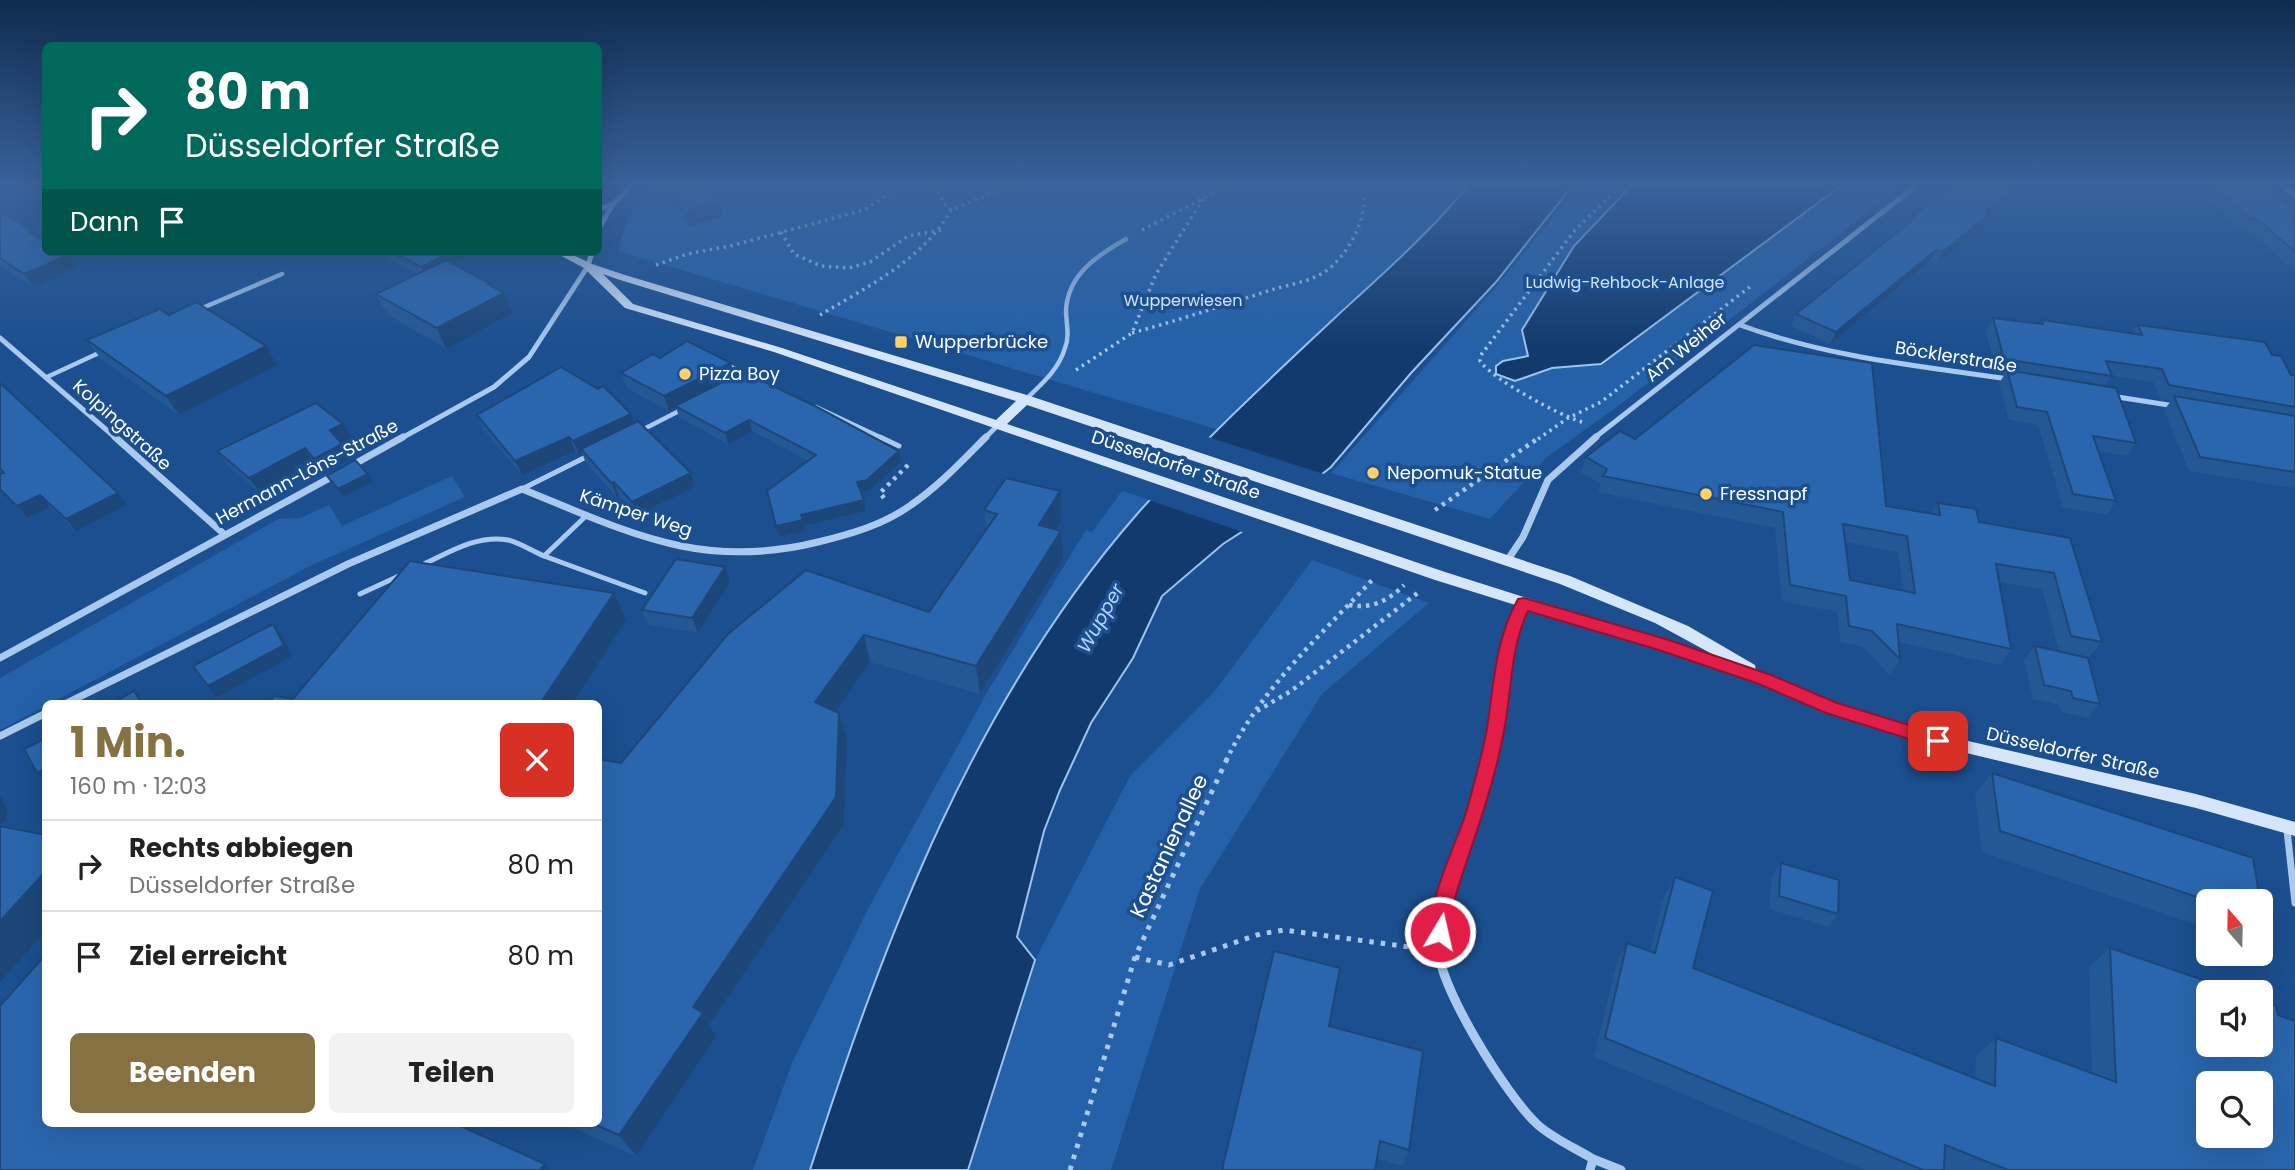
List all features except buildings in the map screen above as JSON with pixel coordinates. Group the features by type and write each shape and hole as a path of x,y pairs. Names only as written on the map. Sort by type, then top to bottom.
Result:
{"main road":[{"name":"Düsseldorfer Straße","path":"567,256 587,266 793,331 858,348 1026,400 1347,505 1507,561 1634,607 1693,634 1765,680"},
{"name":"Düsseldorfer Straße","path":"587,266 629,306 778,350 1440,576 1663,645 1765,680 1832,708 1912,734 2196,802 2291,828"},
{"path":"998,425 1026,400"}],"street":[{"name":"Am Weiher","path":"1507,561 1523,537 1548,480 1574,454 1848,240"},
{"name":"Hermann-Löns-Straße","path":"0,658 494,387 529,357 587,266 591,256"},
{"name":"Böcklerstraße","path":"1740,325 1765,335 1814,348 2020,381"},
{"name":"Kolpingstraße","path":"0,338 224,534"},
{"path":"2102,394 2185,408"},
{"name":"Kämper Weg","path":"73,700 315,579 449,518 522,489 669,544 725,553 796,548 846,536 897,514 921,498 998,425"},
{"path":"1524,603 1512,629 1505,657 1495,731 1474,817 1446,894 1438,950 1449,986 1510,1091 1537,1125 1591,1165 1621,1170"},
{"path":"0,736 42,715"}],"lane":[{"path":"1026,400 1056,368 1067,342 1066,307 1075,276 1094,258 1125,240"},
{"path":"188,314 282,274"},
{"path":"47,377 106,350"},
{"path":"718,361 750,376 738,382"},
{"path":"811,404 899,446"},
{"path":"630,435 690,406"},
{"name":"Kämper Weg","path":"522,489 594,453"},
{"path":"544,556 587,515"},
{"path":"417,567 463,546 482,541 507,540 645,593"},
{"path":"360,594 406,573"},
{"path":"2291,828 2295,903"}],"path":[{"path":"621,277 687,254 749,240"},
{"path":"785,240 794,254 821,266 849,268 870,262 903,240"},
{"path":"793,331 931,240"},
{"path":"1132,333 1156,274 1178,240"},
{"path":"1056,368 1079,371 1132,333 1275,289 1287,288 1330,268 1353,240"},
{"path":"1568,240 1481,355 1480,361 1490,375 1513,385 1550,411 1568,418"},
{"path":"1435,510 1568,418 1601,402 1753,285"},
{"path":"897,514 880,493 911,462 899,446"},
{"path":"1253,713 1291,691 1440,576"},
{"name":"Kastanienallee","path":"1070,1170 1135,957 1224,764 1253,713 1272,687 1374,578"},
{"path":"1349,605 1362,608 1387,602 1403,586"},
{"path":"1135,957 1169,965 1200,957 1260,934 1284,930 1438,950"}],"green space":[{"name":"Wupperwiesen","path":"622,240 1420,240 1216,429 618,251"},
{"name":"Ludwig-Rehbock-Anlage","path":"1535,240 1833,240 1621,404 1547,457 1490,519 1331,473"},
{"path":"452,476 465,497 310,566 57,700 42,700 42,708 0,730 0,678 278,519 300,518 329,505 342,526"},
{"path":"1122,491 1150,500 1089,572 1035,649 987,731 944,816 906,903 839,1081 810,1170 753,1170 792,1063 869,907 989,689 1086,530 1092,532"},
{"path":"1312,560 1429,603 1322,694 1200,889 1111,1170 968,1170 1035,960 1130,776 1215,691"}],"water":[{"name":"Wupper","path":"1418,240 1530,240 1496,282 1411,373 1331,467 1280,507 1223,544 1162,596 1133,658 1091,723 1044,831 1017,937 1035,960 968,1170 810,1170 870,995 903,909 982,742 1028,662 1080,585 1138,513 1237,411"},
{"path":"1580,240 1768,240 1601,364 1552,368 1515,381 1496,374 1496,366 1503,361 1528,356 1522,330"}],"pier":[{"path":"1205,436 1327,475 1282,510 1245,533 1146,499"}],"place":[{"name":"Wupperbrücke","path":"901,342"},
{"name":"Pizza Boy","path":"685,374"},
{"name":"Nepomuk-Statue","path":"1373,473"},
{"name":"Fressnapf","path":"1706,494"}],"route":[{"path":"1440,932 1446,894 1474,817 1495,731 1505,657 1512,629 1524,603 1663,645 1765,680 1832,708 1938,741"}]}
